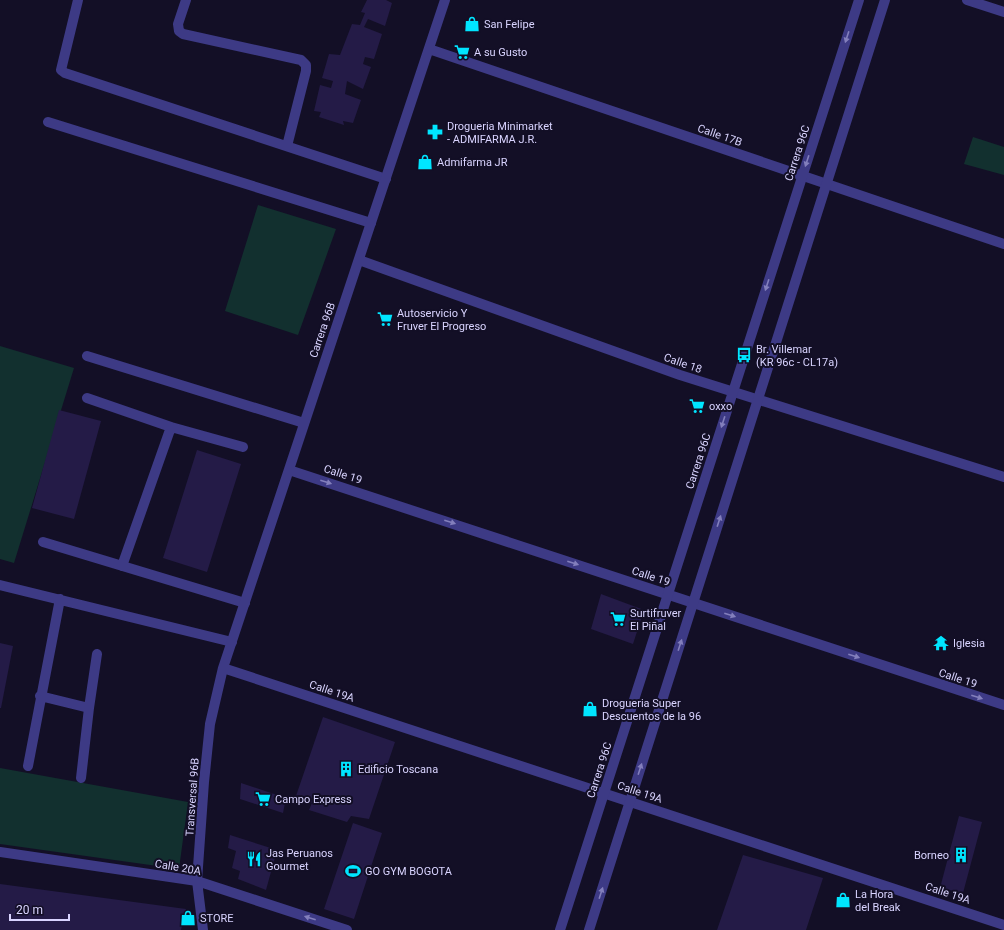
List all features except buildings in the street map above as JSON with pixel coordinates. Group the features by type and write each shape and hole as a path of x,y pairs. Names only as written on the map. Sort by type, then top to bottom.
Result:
{"street":[{"path":"78,0 61,70 65,73 386,179"},
{"path":"186,0 178,24 179,31 183,34 301,60 306,65 306,71 287,146"},
{"name":"Carrera 96B","path":"223,668 446,0"},
{"name":"Carrera 96C","path":"560,930 859,0"},
{"path":"589,930 885,0"},
{"path":"967,0 1004,12"},
{"name":"Calle 17B","path":"429,49 1004,244"},
{"path":"48,122 372,223"},
{"name":"Calle 18","path":"359,260 680,375 1004,477"},
{"path":"87,356 304,423"},
{"path":"87,398 171,427 243,447"},
{"path":"122,566 171,427"},
{"name":"Calle 19","path":"289,470 1004,705"},
{"path":"44,542 245,603"},
{"path":"0,585 232,642"},
{"path":"28,766 40,696 60,600"},
{"path":"81,778 97,654"},
{"name":"Calle 19A","path":"223,668 1004,924"},
{"name":"Transversal 96B","path":"203,930 197,881 210,724 223,668"},
{"path":"40,696 89,708"},
{"name":"Calle 20A","path":"0,852 197,881 347,930"}],"green space":[{"path":"973,137 1004,147 1004,175 964,164"},
{"path":"258,205 336,229 298,335 225,311"},
{"path":"0,346 74,368 14,563 0,559"},
{"path":"0,768 188,802 179,869 0,844"}],"place":[{"name":"San Felipe","path":"472,24"},
{"name":"A su Gusto","path":"462,52"},
{"name":"Drogueria Minimarket - ADMIFARMA J.R.","path":"435,132"},
{"name":"Admifarma JR","path":"425,162"},
{"name":"Autoservicio Y Fruver El Progreso","path":"385,319"},
{"name":"Br. Villemar (KR 96c - CL17a)","path":"744,355"},
{"name":"oxxo","path":"697,406"},
{"name":"Surtifruver El Piñal","path":"618,619"},
{"name":"Iglesia","path":"941,643"},
{"name":"Drogueria Super Descuentos de la 96","path":"590,709"},
{"name":"Edificio Toscana","path":"346,769"},
{"name":"Campo Express","path":"263,799"},
{"name":"Borneo","path":"961,855"},
{"name":"Jas Peruanos Gourmet","path":"254,859"},
{"name":"GO GYM BOGOTA","path":"353,871"},
{"name":"La Hora del Break","path":"843,900"},
{"name":"STORE","path":"188,918"}]}
